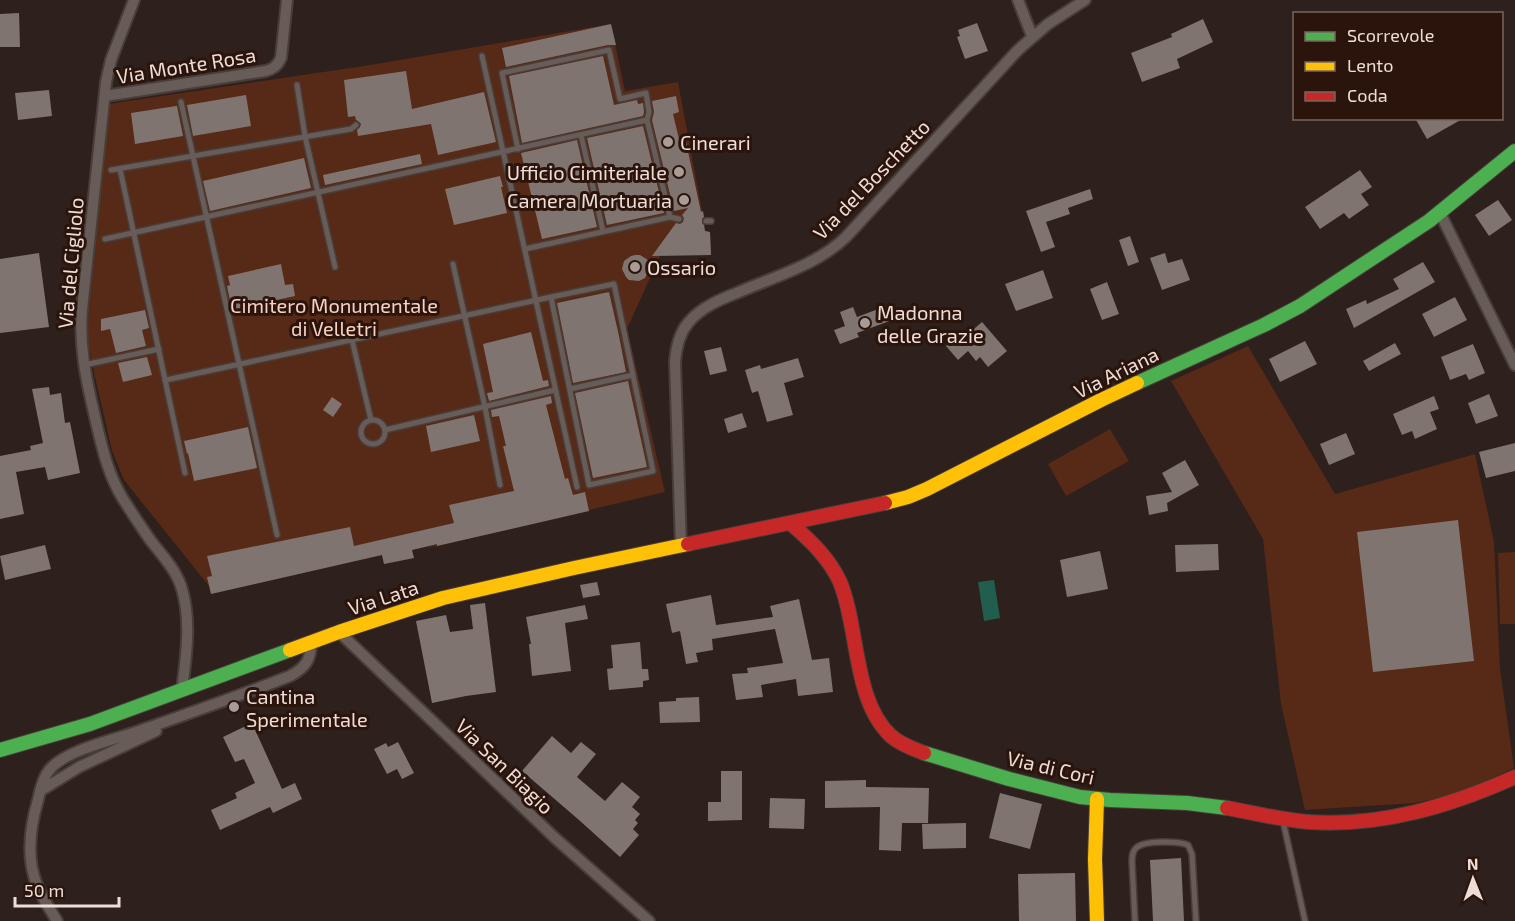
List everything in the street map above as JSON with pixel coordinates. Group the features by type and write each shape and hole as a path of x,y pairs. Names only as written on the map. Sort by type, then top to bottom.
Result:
{"main road":[{"name":"Via Ariana","path":"790,523 878,506 908,497 1101,400 1279,318 1343,279 1440,213 1515,151"},
{"name":"Via Lata","path":"0,750 75,730 339,632 422,604 574,568 790,523"},
{"name":"Via di Cori","path":"790,523 821,551 837,576 849,610 867,695 875,714 891,736 905,746 929,755 1061,793 1097,799 1202,804 1317,823 1370,821 1401,816 1459,800 1515,777"},
{"path":"1097,799 1095,859 1097,921"}],"street":[{"name":"Via del Cigliolo","path":"134,0 111,60 106,82 81,315 81,336 84,365 97,426 111,474 122,497 175,572 182,587 187,637 182,690"},
{"name":"Via Monte Rosa","path":"105,96 274,69 281,58 287,0"},
{"path":"1018,0 1032,36"},
{"name":"Via del Boschetto","path":"681,547 675,371 678,344 684,328 699,312 716,302 814,260 837,245 1032,36 1085,0"},
{"path":"1440,213 1515,364"},
{"name":"Via San Biagio","path":"339,632 539,824 649,921"},
{"path":"57,921 38,888 31,862 30,847 31,829 40,791 48,772 65,758 294,673 308,662 311,643"}],"lane":[{"path":"518,149 502,72 609,50 620,99 645,93 649,112 647,120 670,217"},
{"path":"482,56 578,487"},
{"path":"297,85 305,136 335,267"},
{"path":"181,102 277,535"},
{"path":"105,239 647,120"},
{"path":"111,170 351,129 356,125"},
{"path":"581,135 603,231"},
{"path":"120,169 185,473"},
{"path":"525,249 670,217 678,219"},
{"path":"453,264 500,485"},
{"path":"166,380 536,300 614,284 653,471 589,485 551,297"},
{"path":"352,340 371,420"},
{"path":"84,365 159,349"},
{"path":"570,389 633,375"},
{"path":"385,430 555,390"},
{"path":"371,420 378,421 385,430 382,441 375,444 367,442 362,436 364,424 371,420"},
{"path":"1283,819 1305,921"},
{"path":"1135,921 1133,853 1138,846 1143,844 1175,843 1188,846 1192,854 1196,921"}],"green space":[{"name":"Cimitero Monumentale di Velletri","path":"611,24 625,91 678,82 705,231 710,232 711,255 660,256 627,329 665,492 412,550 414,558 384,564 382,555 209,586 124,480 112,451 95,377 88,341 88,321 108,104 364,66"},
{"path":"1248,346 1335,494 1475,454 1494,542 1500,669 1514,768 1460,793 1415,803 1305,810 1281,704 1263,539 1171,381"},
{"path":"1110,429 1129,461 1066,496 1048,464"},
{"path":"1515,552 1515,624 1500,624 1498,553"}],"shaded area":[{"path":"994,580 1000,618 984,621 978,582"}],"building":[{"path":"19,13 20,47 0,47 0,14"},
{"path":"1203,19 1213,42 1177,59 1180,68 1142,82 1131,53 1172,37 1171,34"},
{"path":"977,23 988,51 965,59 957,37 960,36 958,30"},
{"path":"611,24 616,45 506,67 502,48"},
{"path":"603,56 614,105 637,100 638,104 643,103 643,116 522,143 509,76"},
{"path":"406,71 412,109 484,92 496,142 438,155 431,124 358,136 357,130 361,124 355,116 348,117 344,80"},
{"path":"49,90 52,116 18,120 15,93"},
{"path":"246,95 251,126 193,136 187,105"},
{"path":"676,96 679,112 673,114 680,143 686,142 701,212 703,211 702,223 705,231 710,232 711,255 652,256 676,223 683,222 682,215 688,208 674,211 652,120 654,112 652,101"},
{"path":"177,106 183,136 135,144 131,113"},
{"path":"1416,120 1460,120 1427,139"},
{"path":"643,126 664,213 607,225 587,138"},
{"path":"577,140 597,227 542,239 521,153"},
{"path":"420,154 422,164 325,185 323,175"},
{"path":"304,158 311,188 210,211 203,181"},
{"path":"1360,170 1372,187 1361,194 1369,205 1349,219 1344,213 1320,229 1305,207"},
{"path":"500,176 507,213 454,225 445,189"},
{"path":"1090,189 1093,199 1068,208 1070,214 1046,222 1055,247 1041,252 1026,211"},
{"path":"1498,200 1512,220 1489,236 1475,215"},
{"path":"1130,236 1139,262 1128,266 1119,240"},
{"path":"39,253 49,327 0,333 0,259"},
{"path":"1165,253 1168,263 1182,259 1190,280 1162,290 1150,258"},
{"name":"Ossario","path":"635,255 648,260 647,274 639,281 629,280 622,269 624,261"},
{"path":"1423,262 1435,282 1354,328 1346,309 1366,300 1367,304 1399,289 1393,279"},
{"path":"281,264 285,285 293,284 295,296 232,310 227,286 230,285 228,276"},
{"path":"1043,270 1053,298 1016,311 1005,284"},
{"path":"1107,282 1119,314 1102,320 1090,289"},
{"path":"609,292 626,372 573,383 557,303"},
{"path":"1455,297 1467,320 1434,337 1422,314"},
{"name":"Madonna delle Grazie","path":"889,305 895,319 857,333 859,337 840,344 834,330 845,326 840,312 853,307 857,317"},
{"path":"145,310 149,328 142,330 146,346 116,353 110,329 101,331 101,319"},
{"path":"982,322 1007,351 988,367 980,357 976,361 968,351 958,360 946,346 963,331 967,335"},
{"path":"531,332 543,381 548,380 549,386 489,401 487,393 493,392 483,344"},
{"path":"1305,341 1317,364 1280,382 1269,359"},
{"path":"1395,343 1401,354 1369,371 1363,361"},
{"path":"1473,344 1485,373 1469,380 1466,374 1450,380 1441,357"},
{"path":"721,347 727,371 710,375 704,351"},
{"path":"147,357 152,375 123,382 118,363"},
{"path":"798,358 804,377 784,383 793,415 767,422 758,391 752,393 745,370 760,365 761,369"},
{"path":"628,381 647,467 593,478 575,393"},
{"path":"49,387 50,395 61,393 65,423 70,422 80,473 48,480 45,467 16,472 24,514 0,519 0,456 31,450 30,446 43,443 32,389"},
{"path":"1489,394 1498,416 1476,424 1468,403"},
{"path":"551,396 552,403 546,405 565,479 568,478 573,495 585,492 589,511 412,550 414,558 384,564 382,555 211,594 207,577 212,576 207,556 350,527 354,546 454,523 449,505 514,491 503,446 506,446 499,416 492,417 491,410"},
{"path":"1434,396 1439,409 1430,412 1437,429 1415,439 1412,431 1402,435 1393,414"},
{"path":"332,397 342,404 333,417 323,410"},
{"path":"742,413 747,427 728,433 724,419"},
{"path":"474,415 480,441 431,452 426,426"},
{"path":"248,427 257,468 194,481 184,441"},
{"path":"1346,433 1355,454 1329,465 1320,444"},
{"path":"1515,443 1515,471 1486,478 1479,452"},
{"path":"1185,460 1199,485 1167,503 1168,511 1149,515 1146,496 1172,492 1162,473"},
{"path":"1458,520 1474,661 1373,672 1357,532"},
{"path":"1218,544 1219,570 1176,572 1175,545"},
{"path":"45,545 51,569 5,580 0,556"},
{"path":"1100,551 1108,589 1067,597 1060,560"},
{"path":"597,582 600,595 583,598 580,585"},
{"path":"711,595 716,625 773,617 770,606 799,599 812,660 829,658 833,692 798,696 796,679 761,685 763,697 736,700 732,674 748,673 747,668 783,663 775,629 712,639 713,650 696,653 698,662 686,664 680,631 672,633 666,604"},
{"path":"485,603 496,692 432,703 416,621 446,615 450,632 473,629 470,605"},
{"path":"585,605 588,619 565,623 571,671 532,676 529,644 531,644 526,617"},
{"path":"640,642 642,669 648,669 649,680 643,681 643,687 609,690 607,669 613,668 611,645"},
{"path":"699,697 700,722 660,723 659,702 676,701 676,698"},
{"path":"252,723 282,789 295,783 302,799 273,813 270,807 220,830 211,810 237,798 235,793 255,783 244,759 235,762 223,737"},
{"path":"552,736 571,753 581,742 596,754 577,777 605,801 622,782 640,797 632,807 640,814 635,820 638,823 633,829 639,835 620,857 522,771"},
{"path":"398,742 414,773 402,779 397,769 387,774 374,749 386,743 388,747"},
{"path":"721,771 742,771 742,820 708,821 708,802 721,802"},
{"path":"866,780 866,787 929,788 928,823 902,823 901,851 879,850 880,807 825,808 825,781"},
{"path":"1000,793 1042,804 1030,849 989,838"},
{"path":"770,798 805,799 804,829 769,828"},
{"path":"966,823 966,848 923,849 922,824"},
{"path":"1181,858 1184,921 1153,921 1150,860"},
{"path":"1075,873 1076,921 1019,921 1018,874"}],"traffic: fast":[{"path":"1137,383 1264,325 1300,306 1429,221 1515,151"},
{"path":"0,750 90,724 290,650"},
{"path":"924,753 1009,779 1080,797 1187,803 1227,808"}],"traffic: slow":[{"path":"885,503 927,489 1137,383"},
{"path":"290,650 443,598 688,544"},
{"path":"1097,799 1095,859 1097,921"}],"traffic: jam":[{"path":"688,544 885,503"},
{"path":"790,523 818,550 840,582 851,621 863,684 879,721 895,739 924,753"},
{"path":"1227,808 1309,822 1362,821 1389,818 1440,805 1515,777"}],"place":[{"name":"Cinerari","path":"668,142"},
{"name":"Ufficio Cimiteriale","path":"679,172"},
{"name":"Camera Mortuaria","path":"684,200"},
{"name":"Ossario","path":"635,267"},
{"name":"Madonna delle Grazie","path":"865,323"},
{"name":"Cantina Sperimentale","path":"234,707"}]}
